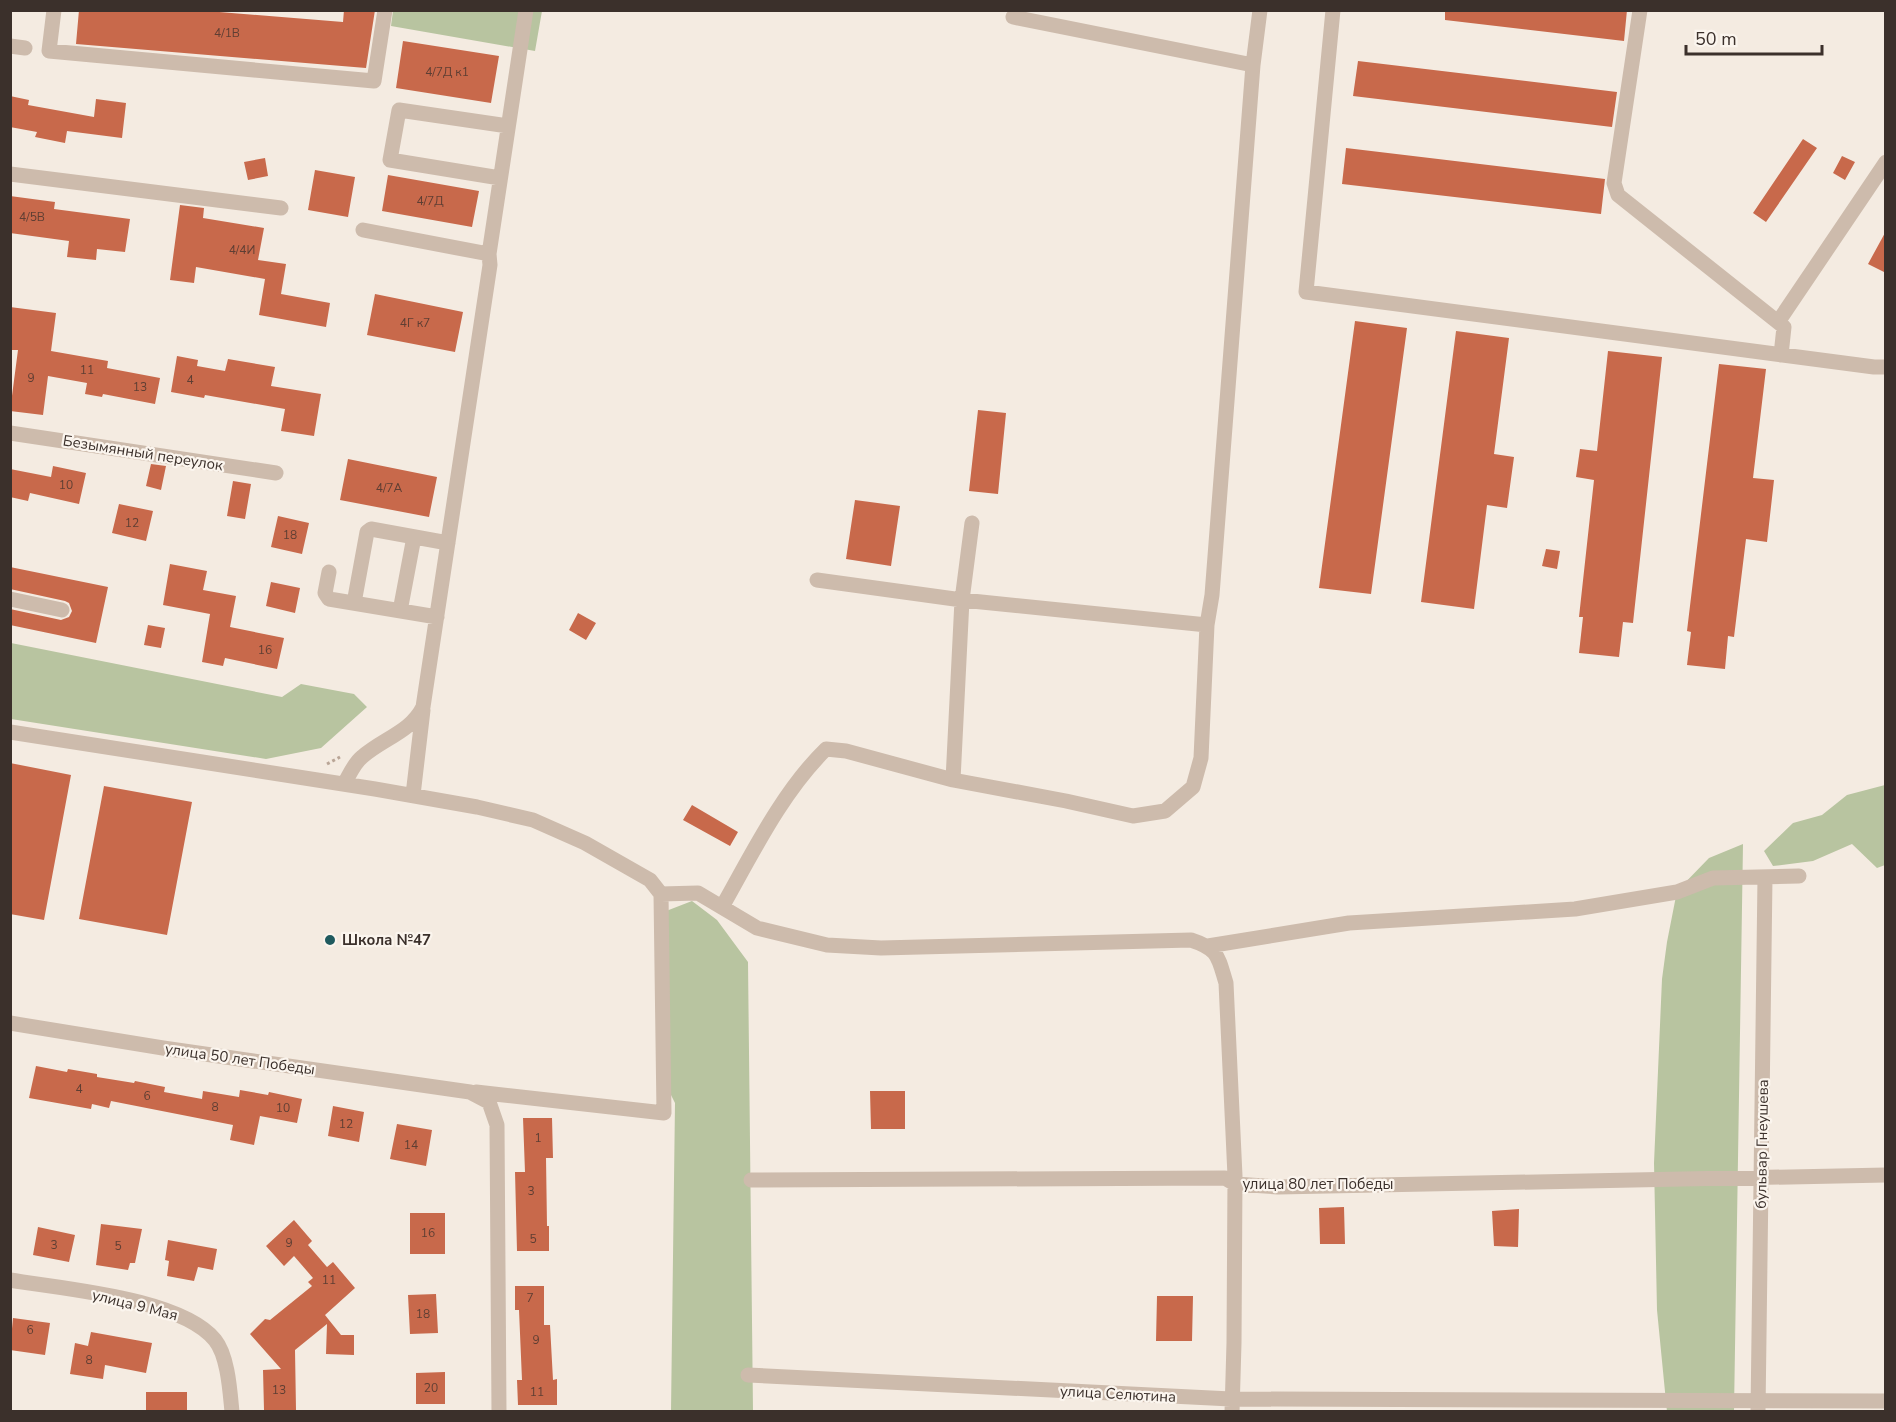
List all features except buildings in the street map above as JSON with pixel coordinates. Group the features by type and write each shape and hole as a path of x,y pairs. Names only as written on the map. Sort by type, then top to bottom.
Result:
{"street":[{"path":"54,10 49,51 374,81 385,10"},
{"path":"413,795 423,707 526,10"},
{"path":"722,907 766,830 810,765 826,749 846,751 953,780 1133,816 1165,811 1193,787 1201,758 1207,625 1212,596 1253,65 1260,10"},
{"path":"1334,10 1306,292 1886,367"},
{"path":"1640,10 1614,183 1618,195 1784,327 1781,355"},
{"path":"1013,17 1253,65"},
{"path":"500,178 390,160 399,110 508,126"},
{"path":"1778,322 1886,162"},
{"path":"10,174 281,208"},
{"path":"363,230 489,254"},
{"name":"Безымянный переулок","path":"10,433 276,473"},
{"path":"953,780 962,600 972,523"},
{"path":"354,603 367,532 371,530 448,543"},
{"path":"400,611 414,537"},
{"path":"329,572 326,593 329,599 437,617"},
{"path":"817,580 962,600 1207,625"},
{"path":"10,599 62,610"},
{"path":"344,784 360,758 408,726 419,716 423,707"},
{"path":"10,732 413,795 533,820 585,843 650,880 661,894 698,893 756,928 827,945 881,948 1191,940 1208,946 1218,955 1226,983 1235,1184 1232,1406"},
{"path":"1208,946 1349,922 1575,909 1677,892 1713,878 1799,876"},
{"name":"бульвар Гнеушева","path":"1759,1406 1765,877"},
{"name":"улица 50 лет Победы","path":"10,1023 163,1048 470,1092 664,1113 661,894"},
{"path":"470,1092 489,1102 497,1125 499,1412"},
{"name":"улица 80 лет Победы","path":"752,1179 1225,1178 1235,1184 1278,1187 1886,1175"},
{"name":"улица 9 Мая","path":"10,1280 122,1299 174,1313 200,1325 217,1342 226,1368 232,1412"},
{"name":"улица Селютина","path":"748,1375 1232,1406 1759,1406 1886,1401"}],"green space":[{"path":"393,11 542,11 535,51 391,26"},
{"path":"11,643 282,697 301,684 354,694 367,707 321,748 266,759 11,719"},
{"path":"1885,785 1885,865 1877,868 1852,844 1813,861 1773,866 1764,851 1793,823 1822,815 1847,795"},
{"path":"1743,844 1734,1411 1667,1412 1657,1310 1654,1163 1662,979 1677,891 1709,858"},
{"path":"692,901 717,920 748,962 753,1411 671,1411 675,1103 665,1083 661,913"}],"place":[{"name":"Школа №47","path":"330,940"}]}
